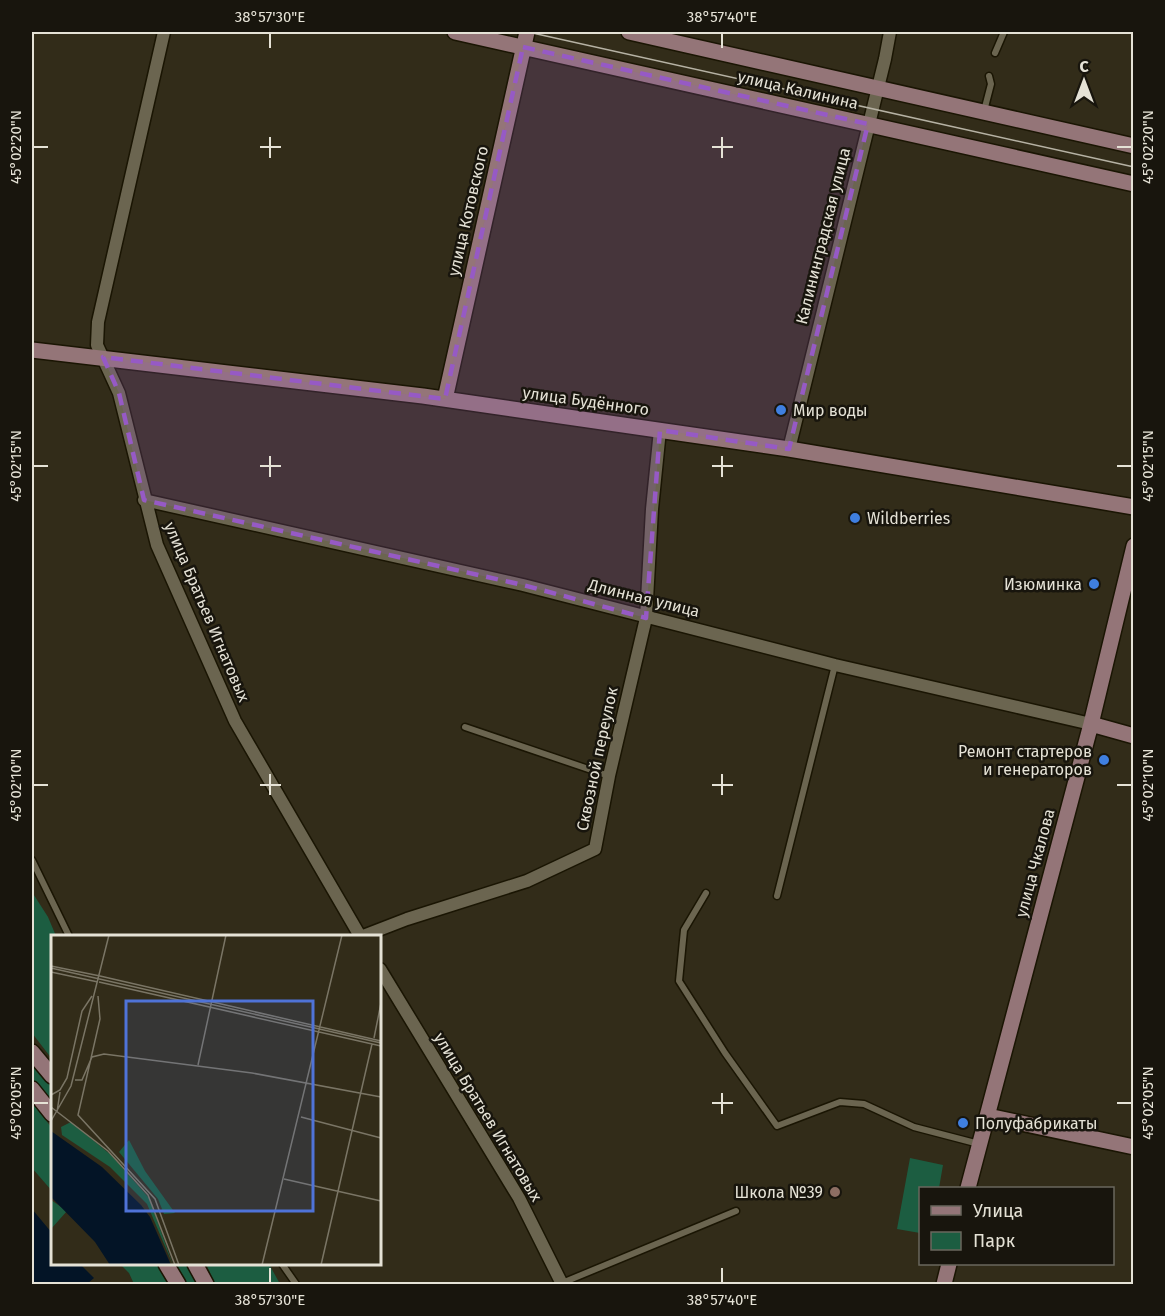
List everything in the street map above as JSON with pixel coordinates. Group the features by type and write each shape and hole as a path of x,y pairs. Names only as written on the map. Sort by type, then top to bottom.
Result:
{"street":[{"name":"улица Братьев Игнатовых","path":"164,32 98,322 97,345 119,393 157,545 236,721 360,935"},
{"name":"улица Калинина","path":"455,32 1134,184"},
{"name":"улица Котовского","path":"445,399 527,32"},
{"name":"улица Калинина","path":"629,32 1134,146"},
{"name":"Калининградская улица","path":"789,449 890,32"},
{"name":"улица Будённого","path":"32,350 445,399 789,449 1134,507"},
{"name":"Сквозной переулок","path":"364,935 527,881 595,849 609,776 646,618 652,509 660,430"},
{"name":"Длинная улица","path":"144,500 523,585 835,665 1134,736"},
{"name":"улица Чкалова","path":"968,1187 1090,724 1134,546"},
{"name":"улица Братьев Игнатовых","path":"381,971 519,1198 562,1284"},
{"path":"32,1052 51,1075"},
{"path":"32,1089 51,1113"},
{"path":"988,1116 1134,1147"},
{"path":"167,1265 177,1284"},
{"path":"196,1265 206,1284"},
{"path":"944,1284 949,1265"}],"lane":[{"path":"995,53 1004,32"},
{"path":"983,112 991,84 989,76"},
{"path":"777,896 835,665"},
{"path":"465,727 609,776"},
{"path":"32,860 69,935"},
{"path":"706,893 684,930 679,981 725,1053 777,1126 840,1102 864,1104 914,1127 980,1144"},
{"path":"562,1284 736,1211"},
{"path":"283,1265 296,1284"}],"highlighted area":[{"path":"523,47 868,124 789,449 660,430 646,618 523,585 144,500 119,393 103,357 445,399"}],"green space":[{"path":"32,892 48,917 56,935 51,935 51,1058 32,1033"},
{"path":"32,1063 51,1087 51,1104 32,1081"},
{"path":"32,1103 51,1127 51,1190 32,1168"},
{"path":"910,1158 943,1165 939,1187 919,1187 919,1233 897,1229"},
{"path":"121,1265 158,1265 169,1284 134,1284 129,1273"},
{"path":"176,1265 189,1265 198,1284 187,1284"},
{"path":"206,1265 270,1265 280,1284 215,1284"}],"water":[{"path":"32,1209 51,1232 51,1265 81,1265 94,1278 87,1284 32,1284"}],"tram line":[{"path":"528,32 1134,167"}],"place":[{"name":"Мир воды","path":"781,410"},
{"name":"Wildberries","path":"855,518"},
{"name":"Изюминка","path":"1094,584"},
{"name":"Ремонт стартеров и генераторов","path":"1104,760"},
{"name":"Полуфабрикаты","path":"963,1123"},
{"name":"Школа №39","path":"835,1192"}]}
